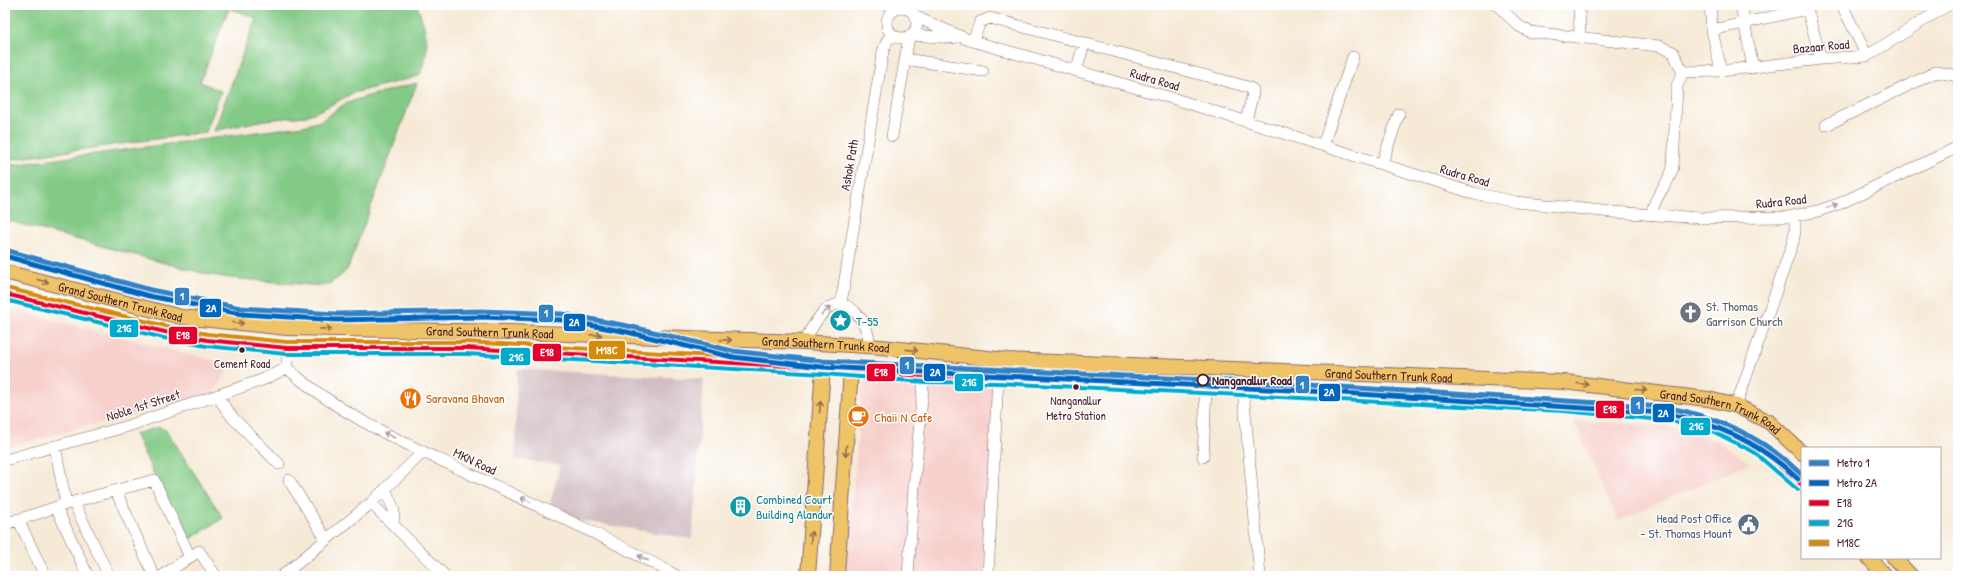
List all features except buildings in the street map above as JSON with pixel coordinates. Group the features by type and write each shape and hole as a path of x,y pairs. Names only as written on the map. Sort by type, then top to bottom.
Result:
{"main road":[{"name":"Grand Southern Trunk Road","path":"5,272 181,317 287,328 509,332 804,342 870,346 1007,360 1556,382 1602,386 1708,399 1736,406 1769,422 1801,452"},
{"name":"Grand Southern Trunk Road","path":"5,294 180,335 207,340 288,348 466,348 823,368 924,376 998,377 1601,408 1675,415 1712,424 1757,447 1801,484"},
{"path":"180,335 181,317"},
{"path":"287,328 288,348"},
{"path":"808,576 823,368"},
{"path":"837,576 851,370"},
{"path":"1601,408 1602,386"},
{"path":"1869,559 1885,576"},
{"path":"1895,559 1911,576"}],"street":[{"path":"1497,5 1519,26 1530,32 1659,46 1672,52 1683,72 1676,86 1673,167 1670,177 1655,200 1652,215"},
{"path":"1580,5 1580,37"},
{"path":"1710,5 1712,30 1721,71"},
{"path":"1741,5 1753,68"},
{"path":"1842,5 1868,56"},
{"name":"Bazaar Road","path":"1683,72 1721,71 1821,59 1868,56 1948,5"},
{"path":"1712,30 1806,7 1821,59"},
{"path":"892,136 910,36 916,29 917,24 911,10 897,8 889,9 886,23 892,35 898,38 910,36"},
{"name":"Rudra Road","path":"911,10 971,40 1246,121 1473,193 1505,200 1652,215 1771,219 1795,216 1841,203 1958,147"},
{"path":"971,40 980,22 990,18 1248,87 1252,90 1253,94 1246,121"},
{"name":"Ashok Path","path":"841,303 883,50 887,41 892,35"},
{"name":"Rudra Road","path":"910,36 971,40"},
{"path":"1076,70 1084,44"},
{"path":"1323,145 1353,57"},
{"path":"905,59 983,71"},
{"path":"1826,125 1936,72 1958,76"},
{"path":"1382,163 1399,114"},
{"path":"1736,406 1793,242 1795,216"},
{"path":"804,342 820,316 833,305 841,303 848,306 859,315 866,327 870,346"},
{"path":"287,368 288,348"},
{"name":"Noble 1st Street","path":"5,460 124,426 217,396 262,380 287,368"},
{"name":"MKN Road","path":"287,368 304,384 338,407 424,452 563,517 677,576"},
{"path":"908,576 924,376"},
{"path":"988,576 998,377"},
{"path":"1203,457 1206,388"},
{"path":"1243,390 1260,576"},
{"path":"217,396 233,418 279,464"},
{"path":"56,446 66,505 88,576"},
{"path":"282,576 370,503 424,452"},
{"path":"5,524 154,480 190,558"},
{"path":"289,480 326,540"},
{"path":"385,489 394,510 393,525"},
{"path":"116,491 154,576"},
{"path":"370,503 445,576"},
{"path":"66,505 109,576"},
{"path":"18,519 45,576"},
{"path":"162,576 199,551 216,576"}],"shaded area":[{"path":"5,308 231,365 214,392 5,448"},
{"path":"517,369 704,379 692,539 571,519 549,508 560,465 515,459"},
{"path":"866,380 998,387 988,576 846,576 862,387"},
{"path":"1574,421 1669,426 1717,441 1750,463 1618,521"}],"green space":[{"path":"5,5 255,5 264,7 269,5 417,5 427,40 427,48 426,56 419,76 353,93 306,116 264,120 214,131 256,18 229,8 200,82 221,91 206,132 5,160"},
{"path":"417,83 348,268 337,279 323,286 230,278 206,274 5,220 5,166 303,126 321,121 343,105 361,98"},
{"path":"159,427 167,431 223,518 186,542 135,434"}],"metro line":[{"name":"1","path":"5,250 151,290 241,308 336,314 481,311 563,314 628,326 733,351 823,361 1309,385 1665,407 1704,416 1739,430 1772,450 1801,474"},
{"name":"2A","path":"5,256 149,296 241,314 336,320 481,317 562,320 627,332 732,357 822,367 1309,391 1664,413 1701,422 1736,436 1768,454 1798,479"}],"transit line":[{"name":"M18C","path":"6,288 166,326 208,334 287,342 466,342 823,362 924,370 998,371 1563,399 1676,409 1714,418 1760,442 1801,476"},
{"name":"E18","path":"5,294 165,332 207,340 287,348 466,348 823,368 924,376 998,377 1563,405 1675,415 1712,424 1757,447 1801,484"},
{"name":"21G","path":"5,300 164,338 206,346 286,354 466,354 823,374 924,382 998,383 1563,411 1674,421 1710,430 1754,452 1798,490"}],"place":[{"name":"St. Thomas Garrison Church","path":"1691,313"},
{"name":"T-55","path":"840,321"},
{"name":"Cement Road","path":"242,350"},
{"name":"Nanganallur Road","path":"1203,380"},
{"name":"Nanganallur Metro Station","path":"1076,387"},
{"name":"Saravana Bhavan","path":"411,398"},
{"name":"Chaii N Cafe","path":"859,417"},
{"name":"Combined Court Building Alandur","path":"740,506"},
{"name":"Head Post Office - St. Thomas Mount","path":"1748,525"}]}
